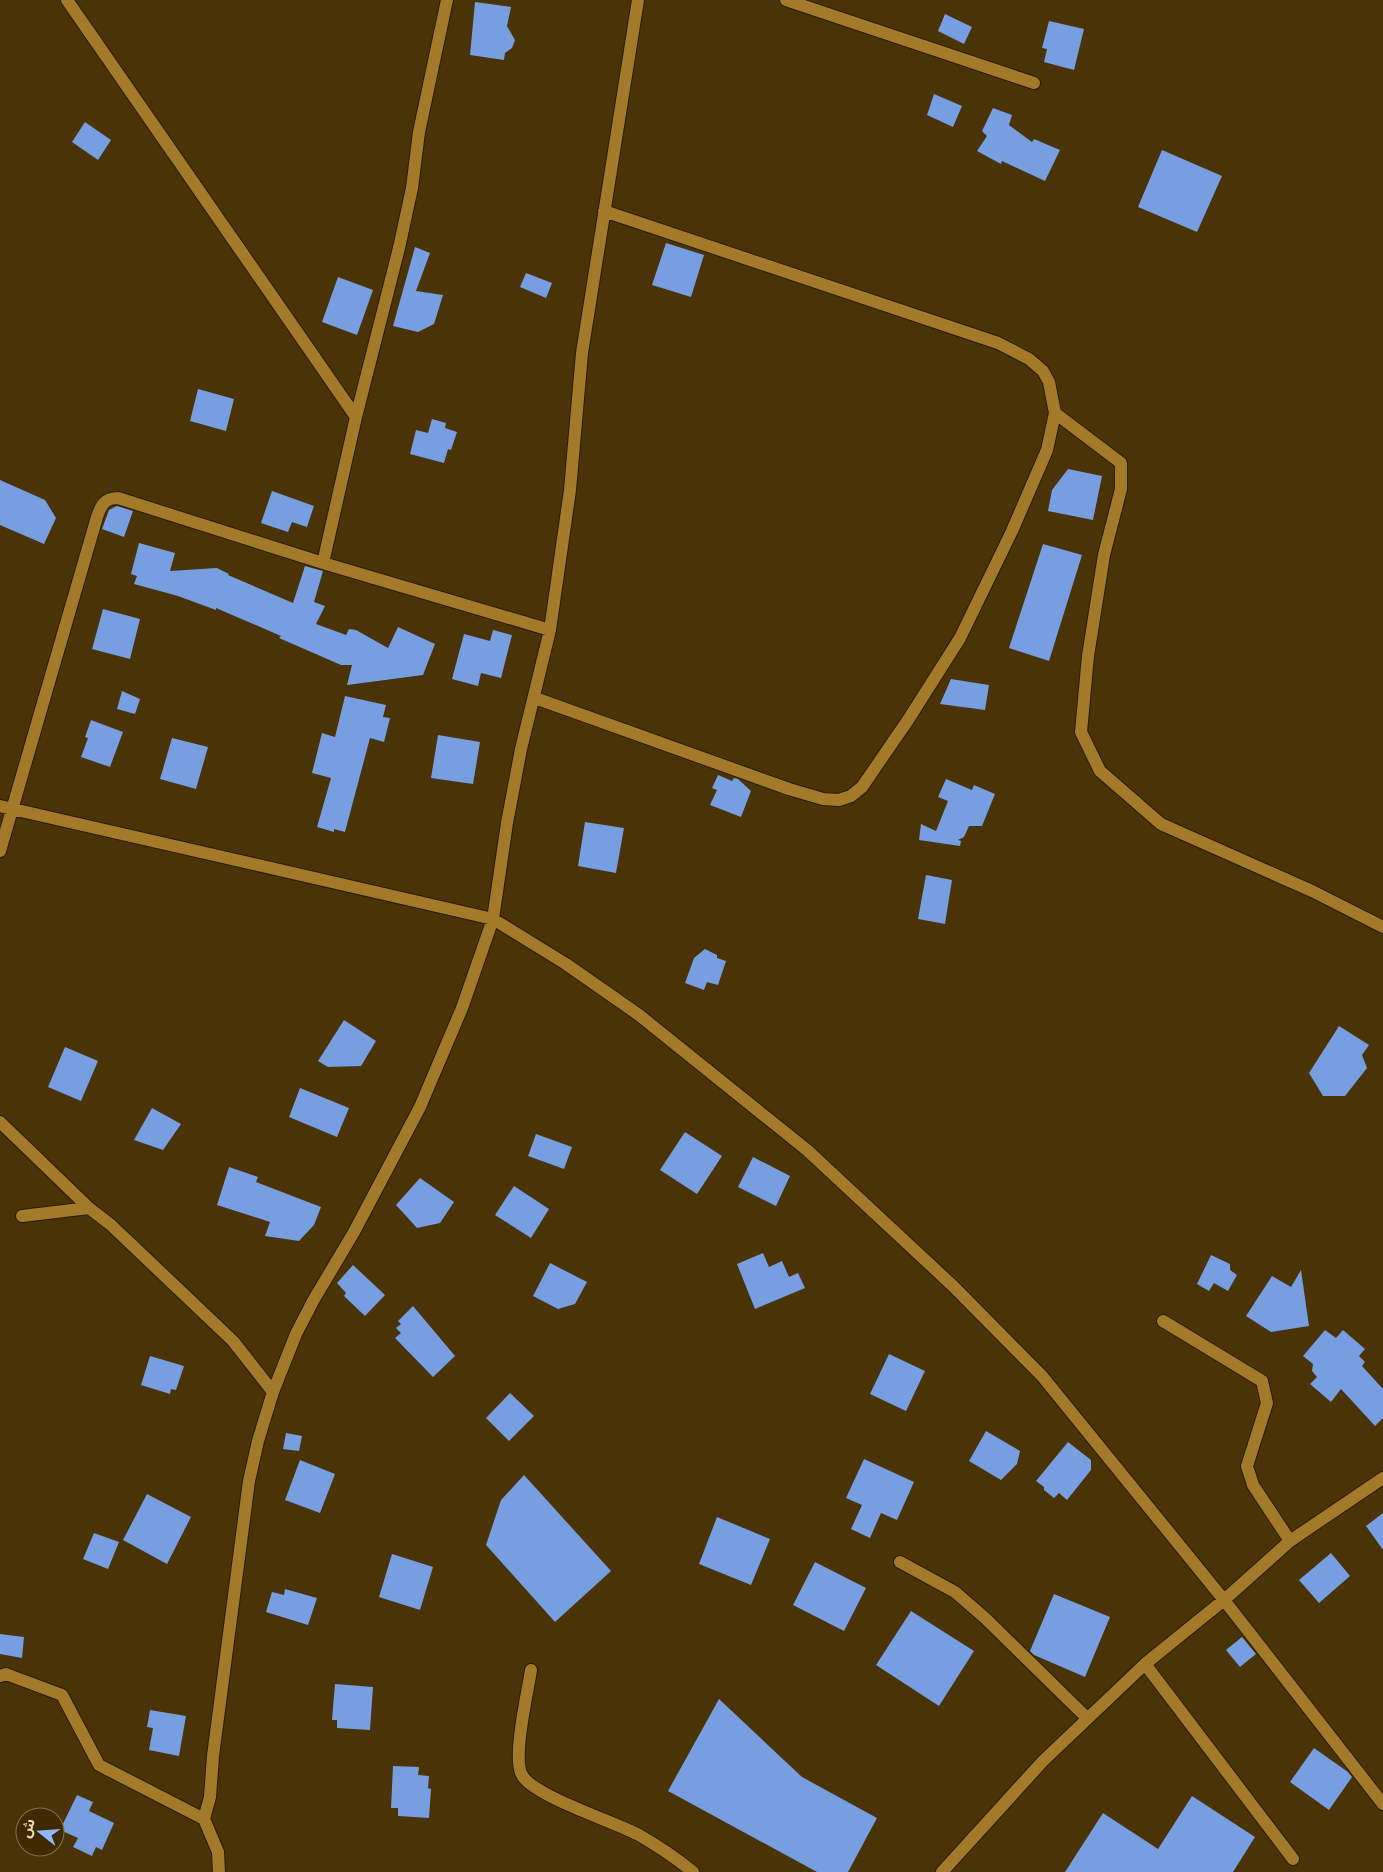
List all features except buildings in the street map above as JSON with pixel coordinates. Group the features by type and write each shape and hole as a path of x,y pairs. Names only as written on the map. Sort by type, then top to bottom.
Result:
{"street":[{"path":"66,0 356,417"},
{"path":"323,563 356,417 412,188 419,132 447,0"},
{"path":"219,1872 218,1852 204,1819 210,1797 214,1747 249,1481 258,1441 273,1392 296,1334 313,1301 354,1232 420,1107 462,1008 493,919 507,823 521,749 535,698 550,630 570,490 582,353 638,0"},
{"path":"786,0 1034,83"},
{"path":"535,698 789,789 823,799 839,800 851,796 862,787 960,638 1012,531 1047,450 1055,413 1049,382 1043,372 1029,359 998,343 604,211"},
{"path":"1055,413 1121,463 1121,489 1104,555 1088,656 1081,732 1100,770 1161,824 1312,891 1383,928"},
{"path":"0,851 97,516 104,502 110,498 118,498 323,563 550,630"},
{"path":"0,806 493,919 566,964 639,1015 807,1150 953,1286 1042,1376 1224,1600 1383,1804"},
{"path":"0,1122 88,1208 111,1225 233,1341 273,1392"},
{"path":"22,1216 88,1208"},
{"path":"1163,1321 1262,1381 1267,1403 1247,1466 1253,1486 1290,1541"},
{"path":"942,1872 1043,1761 1145,1664 1224,1600 1290,1541 1383,1478"},
{"path":"900,1562 955,1592 985,1618 1087,1718"},
{"path":"1145,1664 1293,1859"},
{"path":"531,1670 519,1752 521,1774 531,1785 559,1800 639,1835 693,1872"},
{"path":"0,1676 6,1674 62,1695 99,1765 204,1819"}]}
